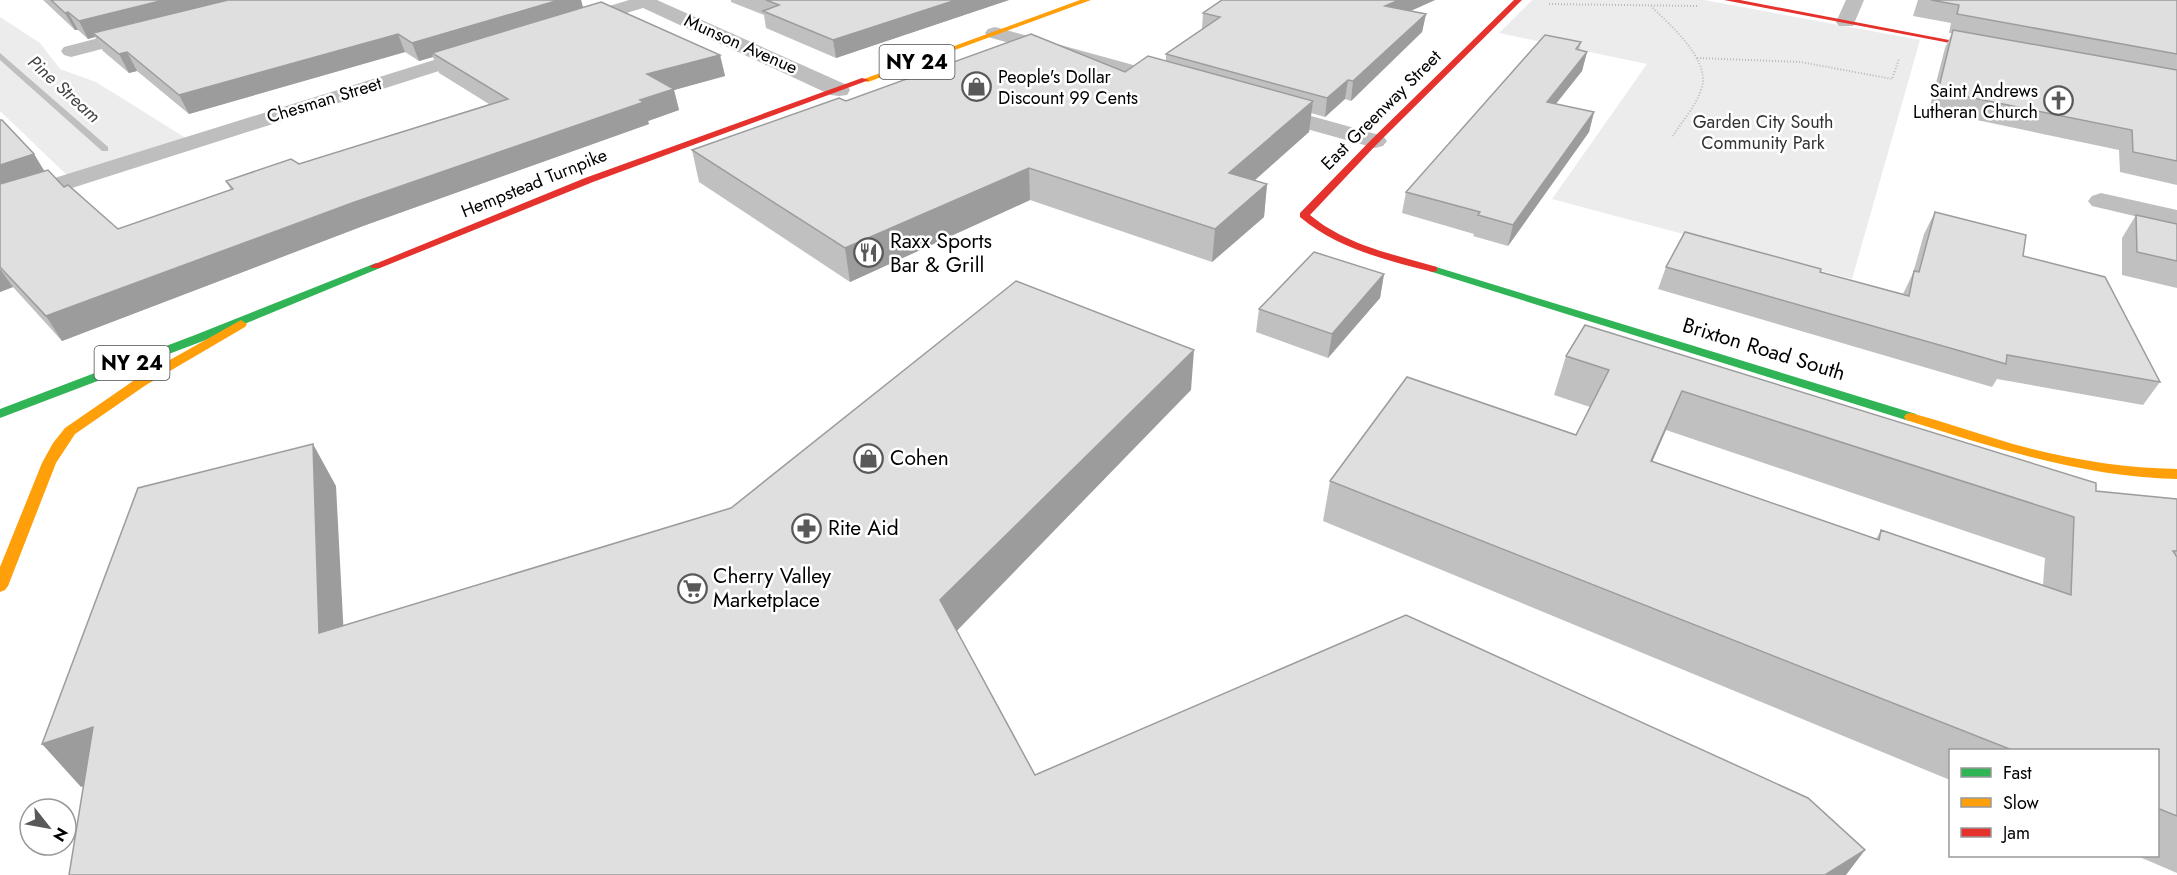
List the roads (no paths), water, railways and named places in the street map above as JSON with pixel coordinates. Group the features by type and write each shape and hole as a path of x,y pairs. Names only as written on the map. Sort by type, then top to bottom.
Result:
{"street":[{"path":"554,29 645,0"},
{"name":"Munson Avenue","path":"645,0 839,90"},
{"name":"Hempstead Turnpike","path":"0,414 589,180 1087,0"},
{"path":"1728,0 2001,51"},
{"path":"1846,22 1855,0"},
{"name":"East Greenway Street","path":"1342,241 1317,228 1305,215 1374,141 1517,2"},
{"path":"70,51 160,28"},
{"path":"995,33 1184,87"},
{"name":"Chesman Street","path":"0,203 497,46"},
{"path":"1251,106 1374,141"},
{"path":"2101,201 2177,218"},
{"name":"Brixton Road South","path":"1342,241 1995,443 2090,468 2158,476 2177,474"},
{"path":"0,586 49,463 58,446 70,431 87,417 141,382 264,311"}],"waterway":[{"name":"Pine Stream","path":"0,56 105,149"}],"place":[{"name":"People's Dollar Discount 99 Cents","path":"977,87"},
{"name":"Saint Andrews Lutheran Church","path":"2059,101"},
{"name":"Raxx Sports Bar & Grill","path":"869,253"},
{"name":"Cohen","path":"869,458"},
{"name":"Rite Aid","path":"807,528"},
{"name":"Cherry Valley Marketplace","path":"692,588"}],"park label":[{"name":"Garden City South Community Park","path":"1763,132"}]}
